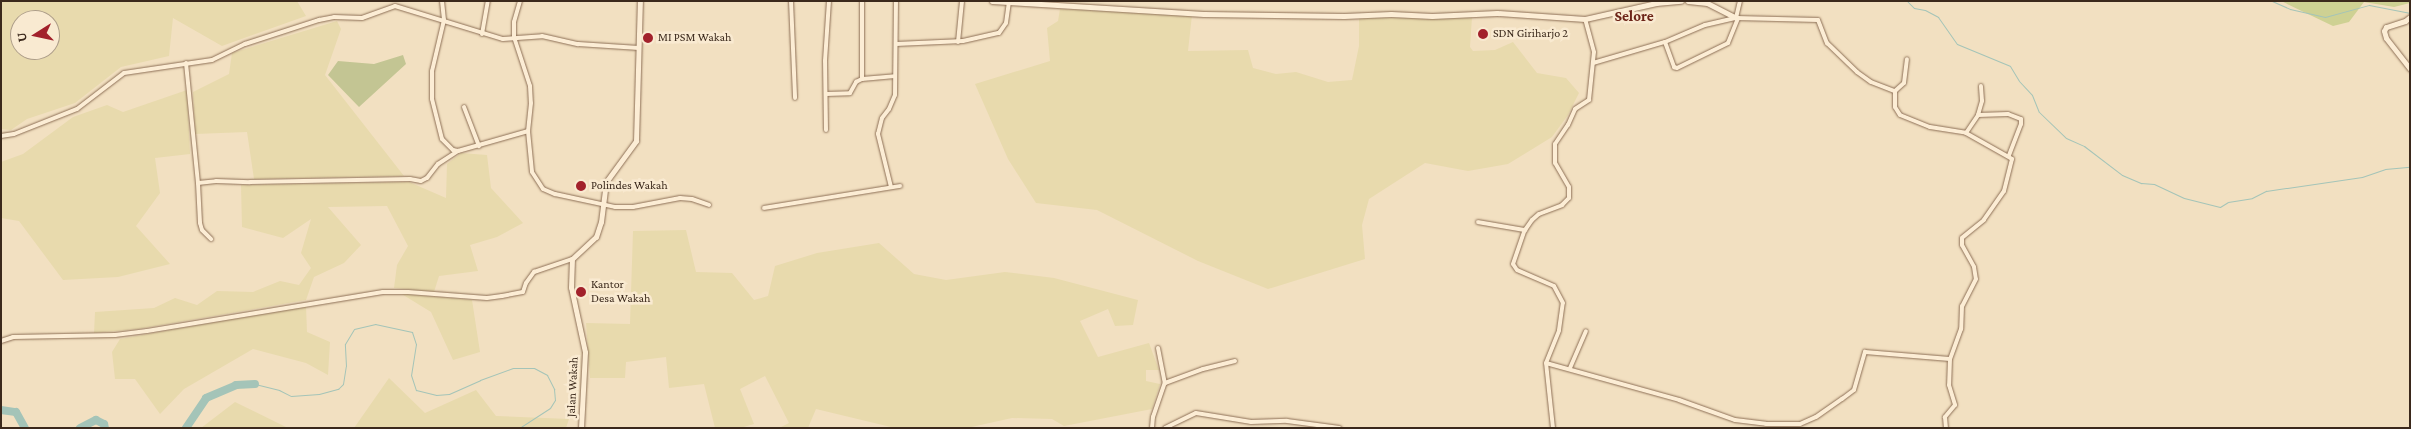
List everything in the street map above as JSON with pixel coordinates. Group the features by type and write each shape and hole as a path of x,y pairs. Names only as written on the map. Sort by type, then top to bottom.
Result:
{"street":[{"path":"442,1 444,20 432,71 432,99 438,130 442,139 447,145 458,151"},
{"path":"482,34 488,1"},
{"path":"520,1 514,22 514,38 530,86 531,103 528,131 532,172 542,189 602,205 633,207 680,198 692,199 709,206"},
{"path":"1,341 13,337 115,335 147,331 383,292 486,298 522,292 534,272 572,258 596,237 606,182 636,141 640,1"},
{"path":"791,1 795,98"},
{"path":"826,130 829,1"},
{"path":"862,1 862,79"},
{"path":"892,187 878,134 882,118 893,102 896,76 896,1"},
{"path":"958,42 962,1"},
{"path":"992,1 1204,14 1432,16 1497,12 1585,19 1656,4 1681,1"},
{"path":"1688,1 1707,4 1737,18"},
{"path":"1665,42 1674,67 1677,68 1728,43 1737,18 1740,1"},
{"path":"896,44 958,42 1000,33 1006,23 1009,2"},
{"path":"1,136 14,134 77,109 124,73 212,60 245,44 319,20 334,17 362,18 395,4 482,34 503,39 542,36 578,44 640,48"},
{"path":"2410,16 2404,21 2386,27 2384,31 2386,38 2410,68"},
{"path":"1593,63 1665,42 1705,25 1737,18 1818,20 1827,42 1857,72 1871,82 1895,91"},
{"path":"1552,428 1546,363 1559,330 1563,304 1554,286 1513,267 1514,258 1525,230 1539,214 1562,205 1568,198 1569,187 1555,163 1556,144 1575,109 1589,100 1594,52 1585,19"},
{"path":"1906,59 1904,83 1895,91 1895,107 1900,115 1930,127 1966,133 2009,156 2013,161 2004,191 1984,220 1962,238 1962,245 1974,267 1976,279 1962,306 1962,324 1950,359 1949,385 1956,405 1946,417 1946,428"},
{"path":"186,63 200,223 202,230 211,239"},
{"path":"826,94 850,93 856,82 862,79 896,76"},
{"path":"1966,133 1978,114 1982,101 1981,86"},
{"path":"464,107 479,146"},
{"path":"1978,114 2008,114 2021,118 2021,124 2009,156"},
{"path":"198,183 216,181 410,179 421,181 427,178 438,164 458,151 528,131"},
{"path":"764,208 900,186"},
{"path":"1478,222 1525,230"},
{"name":"Jalan Wakah","path":"572,258 571,287 585,352 581,428"},
{"path":"1570,368 1586,331"},
{"path":"1152,428 1153,417 1165,383 1158,348"},
{"path":"1546,363 1570,368 1679,400 1735,420 1766,424 1800,424 1816,417 1854,390 1866,352 1950,359"},
{"path":"1165,383 1203,369 1235,361"},
{"path":"1165,428 1196,413 1251,422 1287,421 1340,428"}],"shaded area":[{"path":"1,1 297,1 306,16 222,46 173,18 169,56 121,67 75,103 27,119 11,130 1,129"},
{"path":"1060,9 1192,15 1188,51 1248,50 1253,68 1276,74 1296,72 1328,82 1352,80 1359,46 1359,18 1472,17 1470,47 1473,51 1495,50 1513,42 1537,73 1566,78 1579,93 1568,115 1552,137 1508,164 1468,171 1425,163 1369,199 1362,225 1365,259 1268,289 1198,261 1097,210 1036,203 1008,159 975,84 1050,61 1047,28 1058,21"},
{"path":"337,21 341,29 325,75 404,176 254,179 247,132 195,134 193,92 229,74 232,53"},
{"path":"187,90 190,154 155,158 160,193 136,226 170,264 118,277 63,280 19,221 1,218 1,162 23,154 73,117 107,105 123,112"},
{"path":"461,153 487,155 491,188 523,223 497,237 470,245 478,271 439,276 434,292 394,288 397,265 408,246 387,206 328,207 361,245 344,263 314,277 306,300 138,329 94,333 95,312 154,308 175,298 197,305 217,291 253,292 280,281 299,285 311,268 301,253 311,219 283,238 242,227 241,185 409,182 446,198 447,164"},
{"path":"686,230 696,272 732,273 754,300 768,296 775,266 817,253 879,243 914,274 946,280 1005,272 1054,278 1138,300 1133,325 1115,326 1108,309 1080,321 1098,357 1149,343 1159,370 1146,370 1146,381 1160,384 1152,409 1064,426 1052,419 1012,418 967,428 895,428 816,409 808,428 779,428 789,423 765,376 740,389 754,424 740,428 715,428 704,384 669,388 666,357 626,362 625,378 590,378 586,323 630,324 633,231"},
{"path":"400,293 472,300 480,352 453,360 431,312"},
{"path":"306,306 307,332 330,342 328,375 306,363 253,349 184,389 160,414 135,379 115,379 112,352 120,339"},
{"path":"389,378 425,413 476,390 496,416 569,419 566,428 354,428"},
{"path":"235,402 288,428 201,428"}],"green space":[{"path":"2281,1 2410,1 2410,3 2394,7 2364,2 2349,22 2333,26"},
{"path":"403,55 406,64 359,107 328,75 338,61 374,64"}],"waterway":[{"path":"1907,1 1914,8 1925,10 1938,17 1957,44 2010,66 2019,81 2032,95 2039,112 2066,138 2084,146 2122,175 2141,183 2154,184 2184,198 2220,207 2228,202 2252,198 2266,191 2362,177 2385,169 2410,167"},
{"path":"2272,1 2290,9 2325,17 2369,5 2410,13"},
{"path":"255,384 279,390 291,396 319,394 338,389 343,384 346,366 345,344 354,329 375,324 412,332 416,344 411,375 416,390 436,395 449,394 513,368 534,368 547,375 554,389 555,400 550,408 519,428"},
{"path":"186,428 206,398 236,385 255,384"},
{"path":"1,410 16,412 25,428"},
{"path":"80,428 96,420 104,424 105,428"}],"place":[{"name":"SDN Giriharjo 2","path":"1483,34"},
{"name":"MI PSM Wakah","path":"648,38"},
{"name":"Polindes Wakah","path":"581,186"},
{"name":"Kantor Desa Wakah","path":"581,292"}],"district":[{"name":"Selore","path":"1634,17"}]}
